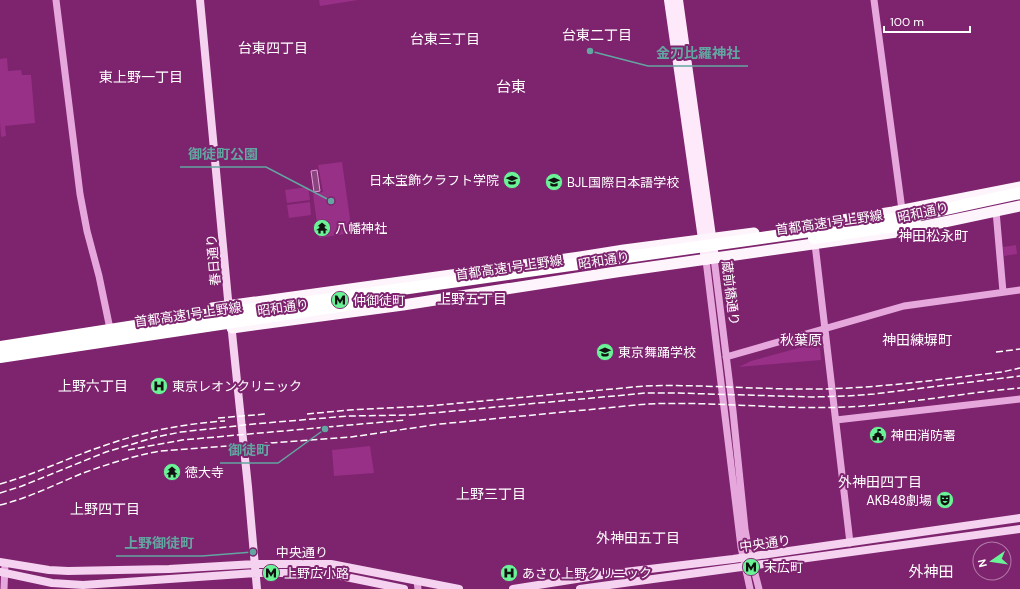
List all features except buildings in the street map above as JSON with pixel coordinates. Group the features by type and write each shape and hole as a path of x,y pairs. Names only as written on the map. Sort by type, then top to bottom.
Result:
{"highway":[{"name":"昭和通り","path":"112,328 229,306 803,226 902,210 1020,187"},
{"name":"首都高速1号上野線","path":"0,347 204,316 881,221 914,216 1020,193"},
{"name":"昭和通り","path":"0,360 403,305 897,232 1020,207"},
{"name":"首都高速1号上野線","path":"0,357 464,287 874,230 1020,207"},
{"name":"昭和通り","path":"508,267 515,272 547,267 558,275"},
{"path":"0,341 76,329 200,322 273,310 296,304"},
{"path":"0,350 117,334 168,331"}],"main road":[{"name":"春日通り","path":"200,0 257,589"},
{"name":"蔵前橋通り","path":"669,0 710,259"},
{"name":"蔵前橋通り","path":"678,0 707,239"},
{"name":"中央通り","path":"514,589 608,574 747,557 1020,518"},
{"name":"中央通り","path":"580,589 1020,529"},
{"name":"中央通り","path":"2,562 49,570 82,571 169,569 255,564 339,564 417,585 459,589"},
{"path":"82,571 83,587"},
{"name":"中央通り","path":"2,572 52,583 83,587 256,573 330,574 404,589"}],"street":[{"path":"56,0 80,194 87,231 112,328"},
{"path":"874,0 902,210"},
{"path":"996,211 1003,292"},
{"path":"815,244 850,543"},
{"name":"蔵前橋通り","path":"710,259 734,411 745,529 748,546 747,557"},
{"name":"蔵前橋通り","path":"710,259 736,508 747,557 759,589"},
{"path":"726,357 904,306 1020,290"},
{"path":"836,420 1020,399"},
{"path":"2,562 4,589"},
{"name":"蔵前橋通り","path":"750,566 750,589"}],"shaded area":[{"path":"319,0 358,0 320,6"},
{"path":"7,58 8,71 21,70 22,75 31,75 35,123 5,126 6,136 1,137 0,59"},
{"path":"342,162 352,233 319,238 313,194 323,192 318,165"},
{"path":"317,170 320,191 314,192 311,171"},
{"path":"308,187 310,200 287,203 285,190"},
{"path":"310,202 311,215 289,218 287,205"},
{"path":"1016,245 1017,254 1004,256 1003,247"},
{"path":"813,344 820,348 821,360 739,367 751,361"},
{"path":"370,446 374,473 334,476 332,450"}],"railway":[{"path":"996,352 1020,349"},
{"path":"307,414 349,410 428,406 645,386 799,389 866,387 1002,372 1020,368"},
{"path":"0,493 22,486 106,452 156,437 181,432 348,416 411,415 646,393 812,397 848,396 1020,376"},
{"path":"0,505 32,495 102,466 160,451 351,437 440,424 647,404 672,403 823,408 848,407 1020,388"},
{"path":"218,418 266,414"},
{"path":"128,450 182,440 406,420"},
{"path":"0,484 135,436 179,426 225,421"}],"place":[{"name":"金刀比羅神社","path":"590,51"},
{"name":"日本宝飾クラフト学院","path":"512,180"},
{"name":"BJL国際日本語学校","path":"554,182"},
{"name":"御徒町公園","path":"331,201"},
{"name":"八幡神社","path":"322,228"},
{"name":"仲御徒町","path":"340,300"},
{"name":"東京舞踊学校","path":"605,352"},
{"name":"東京レオンクリニック","path":"159,386"},
{"name":"御徒町","path":"325,429"},
{"name":"神田消防署","path":"878,435"},
{"name":"徳大寺","path":"172,472"},
{"name":"AKB48劇場","path":"945,500"},
{"name":"上野御徒町","path":"253,552"},
{"name":"末広町","path":"751,567"},
{"name":"上野広小路","path":"271,573"},
{"name":"あさひ上野クリニック","path":"509,573"}],"district":[{"name":"台東二丁目","path":"597,35"},
{"name":"台東三丁目","path":"445,39"},
{"name":"台東四丁目","path":"273,48"},
{"name":"東上野一丁目","path":"141,77"},
{"name":"台東","path":"511,87"},
{"name":"神田松永町","path":"933,236"},
{"name":"上野五丁目","path":"472,299"},
{"name":"秋葉原","path":"801,340"},
{"name":"神田練塀町","path":"917,340"},
{"name":"上野六丁目","path":"93,386"},
{"name":"外神田四丁目","path":"880,482"},
{"name":"上野三丁目","path":"491,494"},
{"name":"上野四丁目","path":"105,509"},
{"name":"外神田五丁目","path":"638,538"},
{"name":"外神田","path":"931,572"}]}
